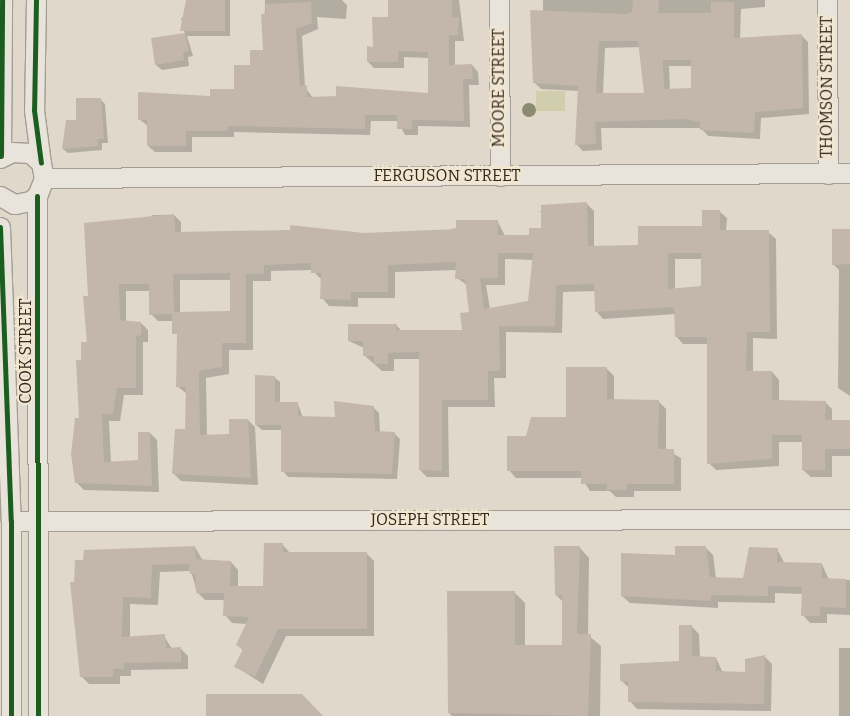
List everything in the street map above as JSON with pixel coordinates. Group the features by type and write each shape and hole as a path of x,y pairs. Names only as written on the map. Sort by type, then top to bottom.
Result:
{"street":[{"path":"2,0 1,157 21,151 43,171"},
{"path":"0,196 14,204 37,196 43,171 34,110 36,0"},
{"name":"MOORE STREET","path":"499,0 500,176"},
{"name":"THOMSON STREET","path":"827,0 828,174"},
{"name":"FERGUSON STREET","path":"43,171 500,176 850,173"},
{"name":"COOK STREET","path":"37,196 40,521 38,716"},
{"name":"COOK STREET","path":"0,227 11,522 11,716"},
{"name":"JOSEPH STREET","path":"11,522 850,519"},
{"path":"11,696 38,695"}],"shaded area":[{"path":"536,91 565,91 565,111 536,111"}],"building":[{"path":"186,0 225,0 225,31 180,31"},
{"path":"388,0 452,0 452,17 459,17 458,35 449,35 449,65 472,64 473,79 463,79 464,121 412,120 412,129 397,129 397,115 365,115 365,129 228,126 228,131 186,131 186,146 147,146 147,120 138,120 138,92 210,96 210,89 234,89 234,65 250,65 250,50 263,50 261,14 266,14 265,4 311,2 312,23 296,29 300,86 307,85 307,97 336,96 336,86 428,93 428,52 398,51 398,62 367,62 367,46 373,47 372,17 388,17"},
{"path":"633,0 659,0 658,13 711,13 711,2 734,2 734,38 802,34 803,108 755,112 754,133 700,130 700,122 684,119 595,122 596,144 575,145 578,86 533,83 530,10 626,14 632,12","holes":["599,41 638,41 644,93 596,93","663,60 691,60 691,88 664,89"]},
{"path":"185,33 189,51 183,52 184,60 155,65 151,38"},
{"path":"76,98 101,98 104,139 98,139 98,146 62,149 66,120 76,120"},
{"path":"587,202 588,246 638,245 638,226 702,226 702,210 720,210 720,230 769,230 770,332 747,332 746,371 772,371 772,400 826,401 825,420 850,420 850,449 825,449 825,470 802,470 802,435 772,435 772,459 707,464 707,337 675,337 674,307 595,312 594,284 556,285 555,326 499,326 500,371 488,371 488,400 442,400 442,471 419,470 419,352 388,353 388,364 374,364 374,356 363,356 363,341 348,341 348,324 397,324 396,330 462,330 460,313 469,312 465,279 455,279 456,262 388,265 388,292 351,292 351,300 320,299 321,273 311,273 311,263 264,265 264,274 246,274 246,343 222,343 222,367 199,371 200,435 229,434 229,419 248,419 251,478 172,474 175,429 185,429 186,387 176,387 177,334 172,334 172,314 149,315 149,284 119,284 120,320 141,322 141,335 136,336 136,388 117,388 113,414 102,414 104,462 138,460 138,432 150,432 152,486 75,483 71,454 75,418 79,418 76,360 81,360 81,342 87,342 83,296 88,296 84,223 174,214 175,232 290,230 290,225 364,233 456,229 456,220 498,220 498,235 529,235 529,228 541,228 541,205","holes":["498,253 533,253 528,301 484,309 480,278 498,278","668,253 701,253 701,286 668,289","230,273 230,311 174,312 173,274"]},
{"path":"832,229 850,229 850,264 832,265"},
{"path":"566,367 607,367 607,399 659,400 658,449 674,449 674,484 627,484 627,490 607,490 607,484 581,484 581,471 507,471 507,436 526,436 531,417 566,417"},
{"path":"255,375 275,376 275,402 298,402 298,416 335,417 334,401 374,406 375,431 395,432 392,474 281,472 281,425 255,425"},
{"path":"264,543 283,543 283,552 367,552 367,629 278,629 255,677 234,667 243,649 236,645 249,617 223,616 224,593 196,593 195,574 190,574 189,564 152,565 151,598 123,597 122,637 165,634 166,648 181,647 181,662 124,663 124,669 113,669 113,677 80,677 70,582 74,582 75,560 83,560 84,550 195,546 196,559 231,561 230,586 263,586"},
{"path":"554,546 580,546 577,634 591,634 588,716 448,713 447,591 515,591 515,645 562,645 562,595 555,595"},
{"path":"675,546 706,546 710,577 743,578 749,547 778,548 777,562 822,563 822,578 846,579 846,608 820,607 820,616 801,616 802,587 768,586 768,596 711,595 711,601 621,596 621,553 675,555"},
{"path":"679,625 692,625 692,656 716,657 716,671 745,672 745,659 765,655 764,704 628,702 628,682 620,681 620,664 679,661"},
{"path":"206,694 302,694 323,716 206,716"}],"cycle path":[{"path":"1,156 2,0"},
{"path":"36,0 34,110 41,163"},
{"path":"37,196 38,716"},
{"path":"0,227 11,521 11,716"}]}
